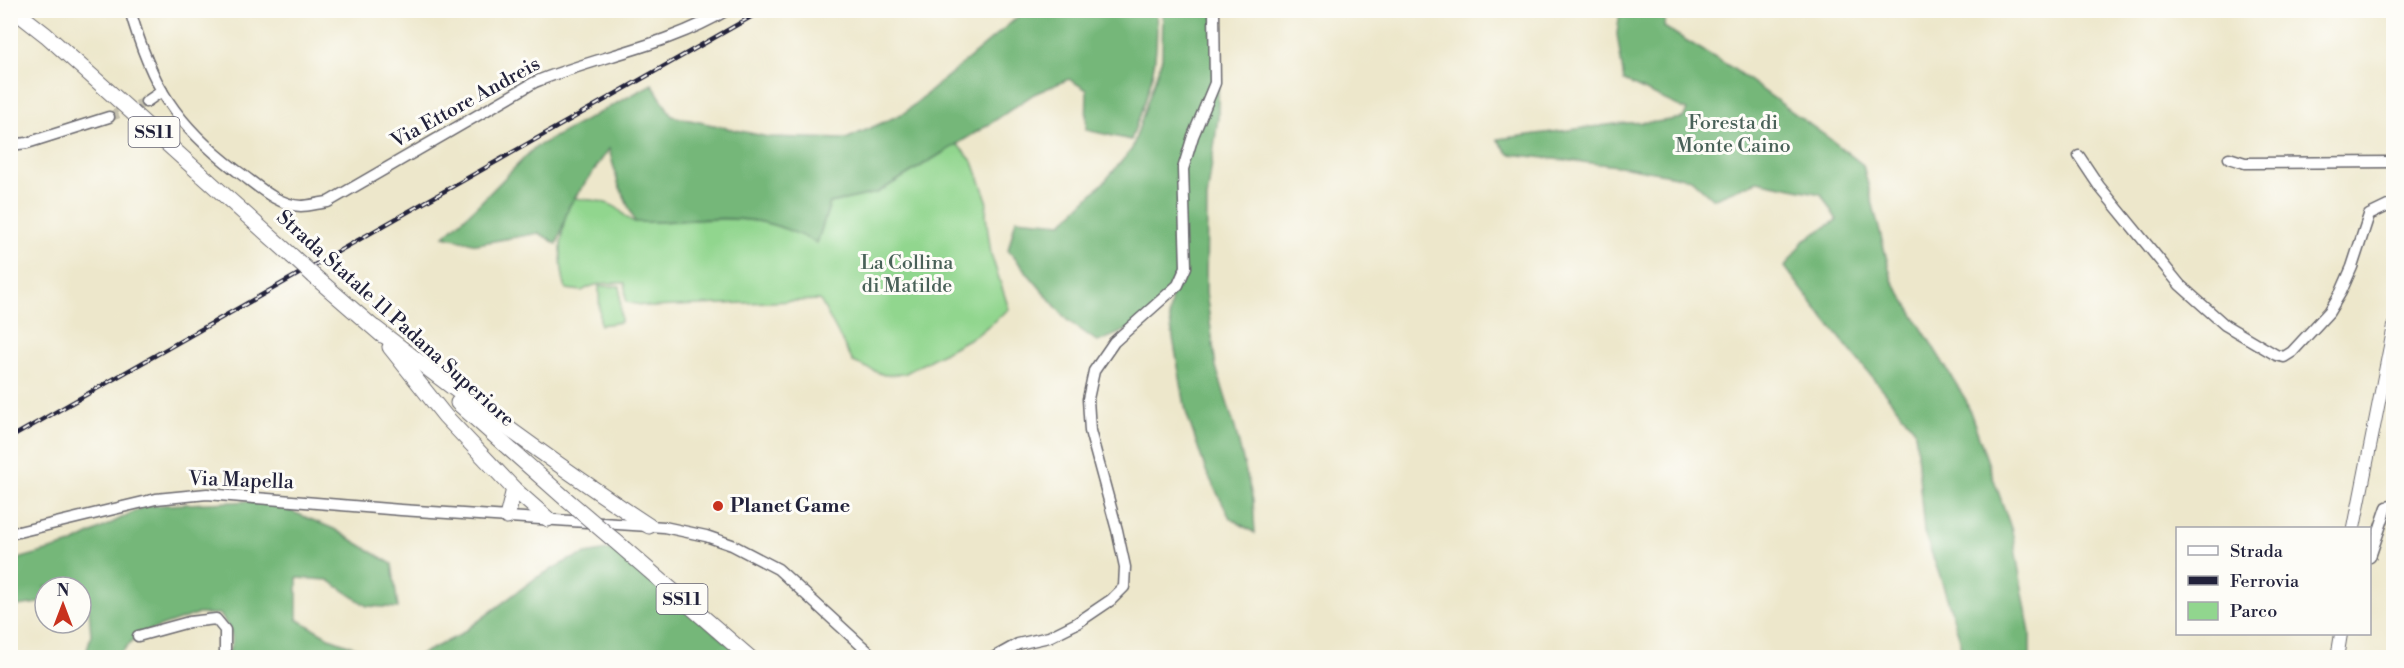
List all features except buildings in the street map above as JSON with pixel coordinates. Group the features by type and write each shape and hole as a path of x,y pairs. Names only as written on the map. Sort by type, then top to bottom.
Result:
{"highway":[{"name":"Strada Statale 11 Padana Superiore","path":"14,10 46,35 567,500 750,657"},
{"path":"375,328 444,416 514,489 548,519"},
{"path":"375,328 478,407 597,492 649,525"},
{"path":"507,517 514,489"}],"main road":[{"path":"2354,527 2394,326"},
{"path":"2362,527 2394,364"},
{"path":"2329,657 2333,635"},
{"path":"2337,657 2341,635"}],"street":[{"path":"130,10 134,27 162,91 146,102"},
{"name":"Via Ettore Andreis","path":"162,91 171,107 206,148 270,195 300,206 328,202 535,82 558,72 688,32 727,10"},
{"path":"993,657 1018,644 1048,637 1077,623 1111,600 1125,587 1125,567 1117,530 1090,431 1088,399 1094,371 1114,342 1178,285 1186,267 1183,169 1193,136 1215,82 1214,10"},
{"path":"10,145 27,143 109,117"},
{"path":"2079,156 2099,186 2180,285 2225,325 2276,355 2284,357 2292,352 2329,312 2341,292 2369,215 2394,203"},
{"path":"2229,158 2245,163 2394,162"},
{"name":"Via Mapella","path":"10,534 156,499 207,494 401,510 649,525 706,536 732,545 778,569 875,657"},
{"path":"2371,554 2387,507 2394,505"},
{"path":"138,636 196,620 216,619 225,630 227,640 225,654 222,657"}],"green space":[{"path":"1025,11 1156,11 1155,61 1146,97 1131,140 1086,130 1087,90 1069,79 1034,94 877,193 830,203 817,243 772,224 741,219 635,222 618,183 609,149 569,206 557,244 539,233 477,244 444,236 534,148 652,84 672,116 768,137 846,139 904,113"},
{"path":"1163,11 1215,11 1219,28 1218,118 1207,199 1206,292 1216,367 1235,428 1253,500 1255,533 1230,518 1206,471 1186,412 1169,315 1172,295 1139,325 1098,342 1067,320 1008,250 1016,219 1062,223 1105,181 1132,149 1162,58"},
{"name":"Foresta di Monte Caino","path":"1620,11 1666,11 1664,27 1732,68 1863,165 1892,280 1966,400 2012,531 2030,633 2030,657 1961,657 1960,640 1924,532 1915,430 1785,267 1804,240 1837,220 1821,194 1757,181 1713,199 1691,179 1627,167 1509,154 1497,139 1683,118 1687,110 1624,81 1617,34"},
{"name":"La Collina di Matilde","path":"957,144 973,162 987,200 986,216 991,254 1009,309 978,334 904,374 884,375 853,362 820,300 651,307 626,302 625,283 597,285 582,291 566,289 563,279 561,242 565,218 574,198 607,203 635,222 741,219 780,227 817,243 830,203 877,193"},
{"path":"599,286 620,286 621,322 600,325"},
{"path":"274,500 274,504 334,529 392,564 398,608 367,606 328,580 297,578 297,619 332,639 381,657 227,657 232,639 220,614 197,614 139,634 120,654 120,657 85,658 91,635 93,635 93,575 33,575 33,604 11,607 11,561 71,544 145,506"},
{"path":"612,549 745,657 413,658 458,636 536,578 569,560"}],"tunnel":[{"path":"109,117 146,102"}],"railway":[{"path":"10,438 763,10"}],"place":[{"name":"Planet Game","path":"718,506"}]}
